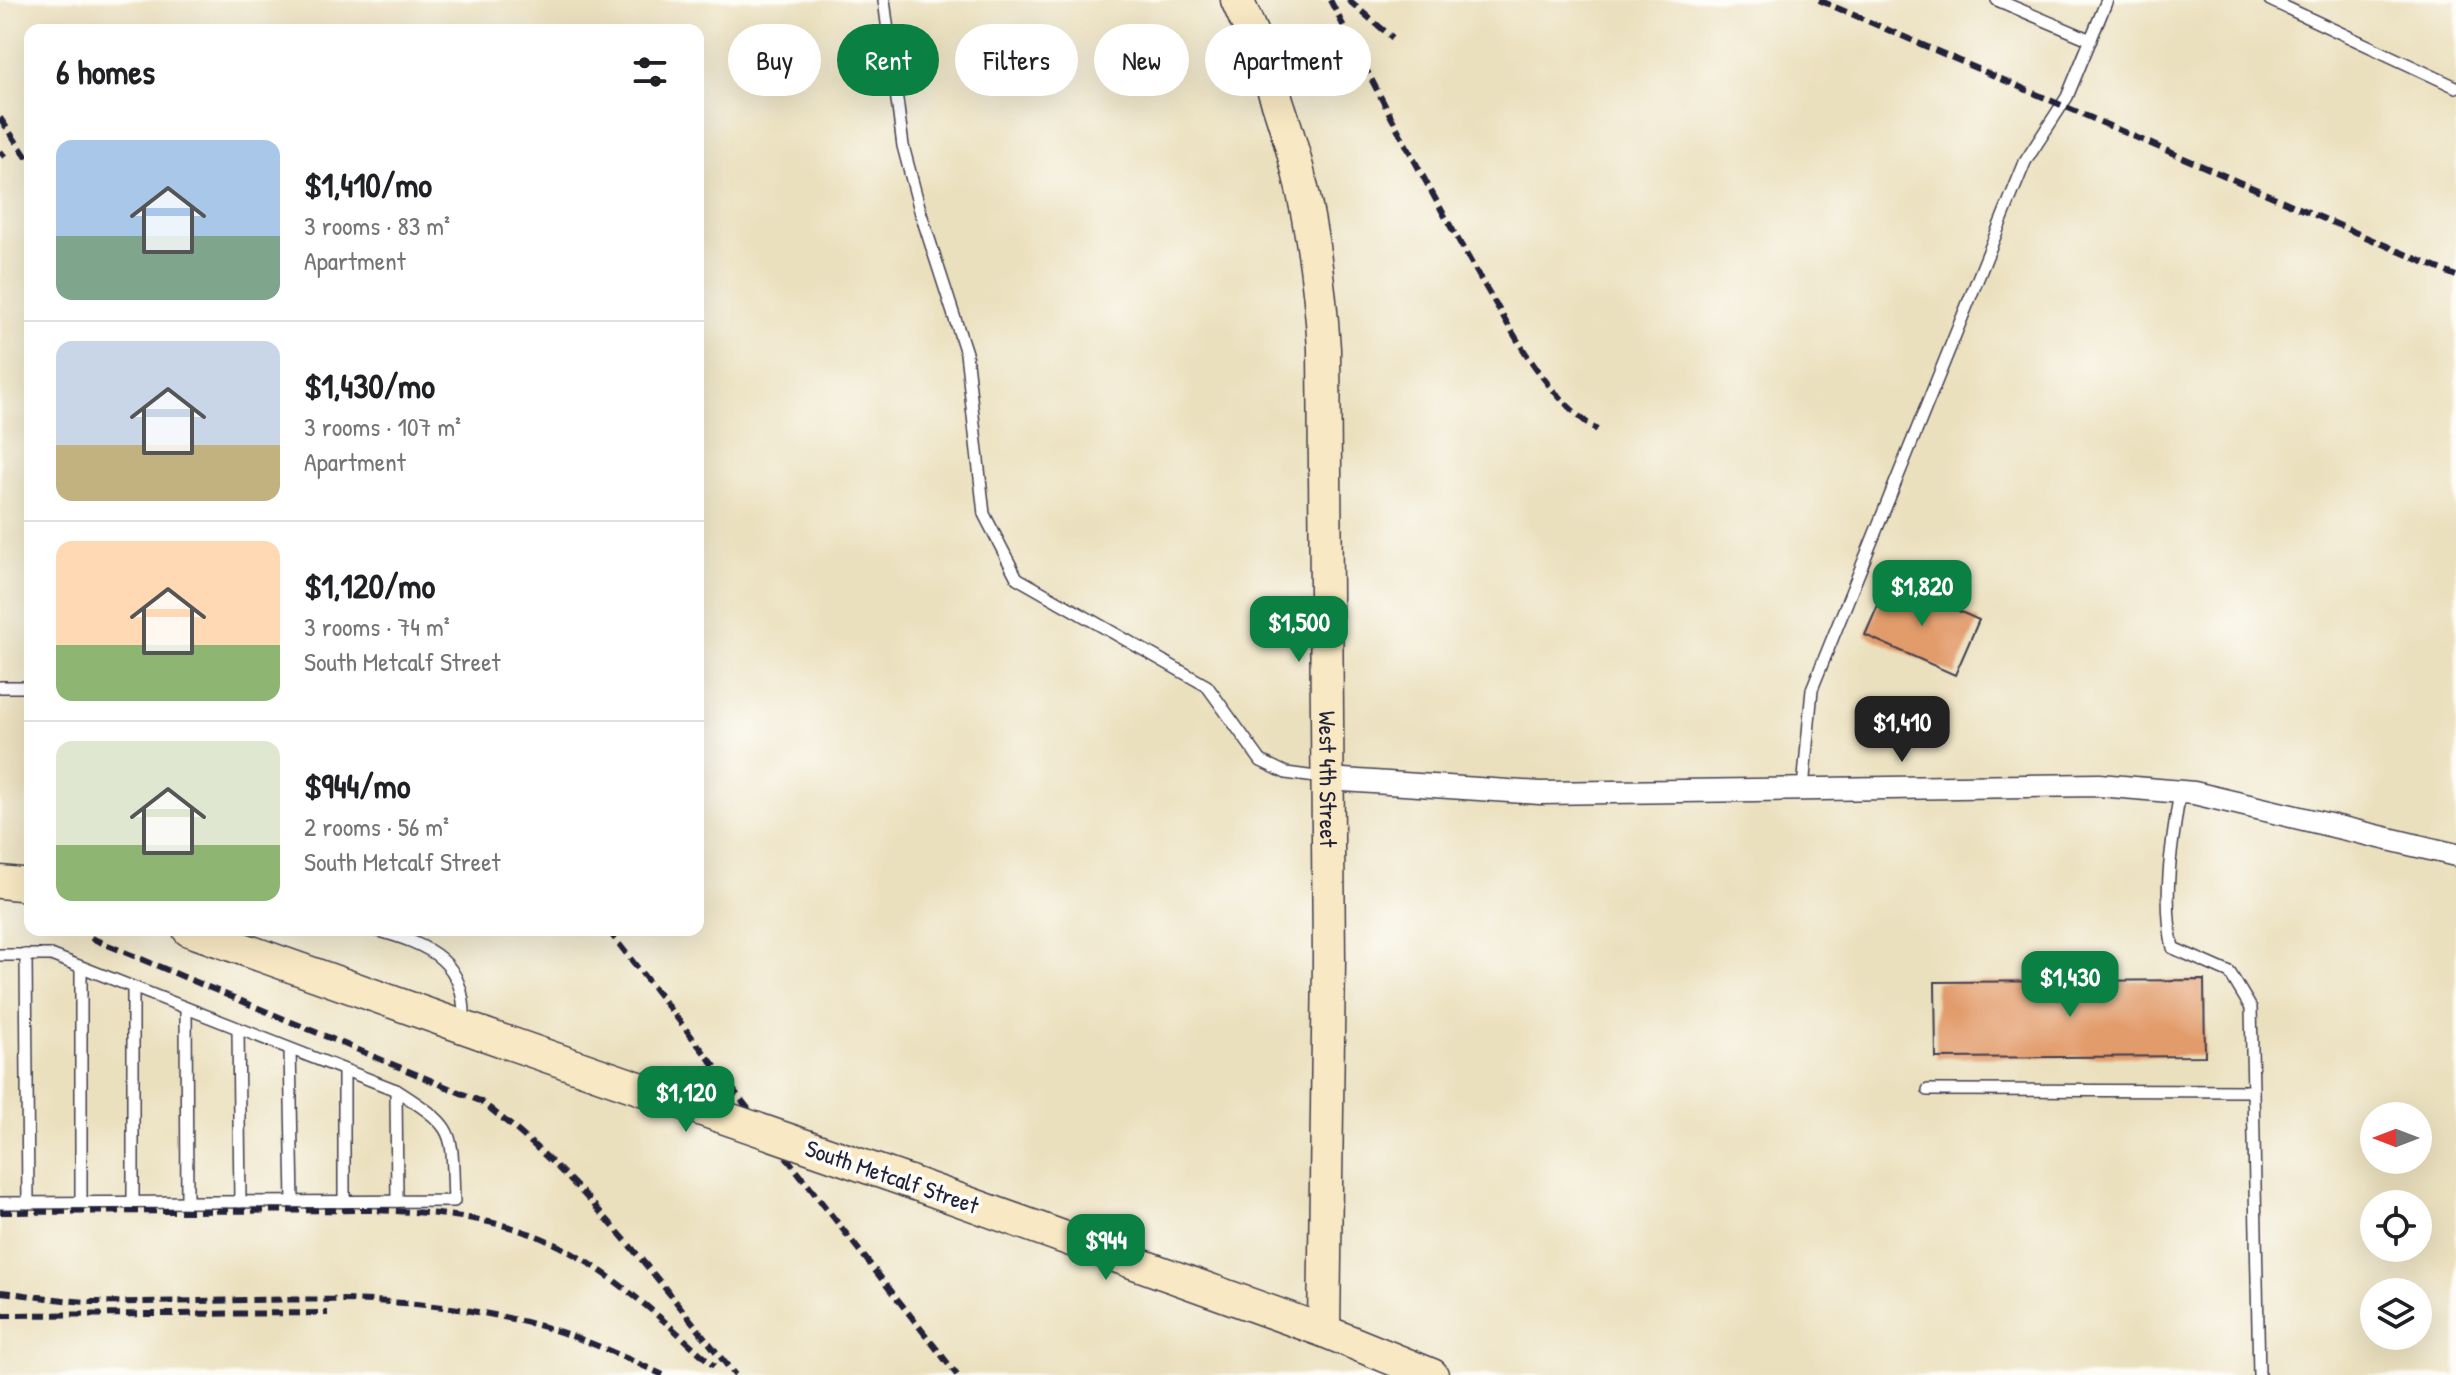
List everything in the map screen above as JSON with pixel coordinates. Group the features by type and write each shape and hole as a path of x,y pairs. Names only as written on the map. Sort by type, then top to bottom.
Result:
{"street":[{"name":"West 4th Street","path":"1237,0 1268,69 1301,172 1320,286 1327,493 1324,1331"},
{"path":"1328,779 1540,793 2099,785 2180,792 2456,855"},
{"path":"0,882 24,884"},
{"name":"South Metcalf Street","path":"206,936 907,1181 1324,1331 1432,1375"}],"lane":[{"path":"884,0 903,146 966,353 984,514 1000,550 1017,578 1207,686 1261,761 1286,773 1328,779"},
{"path":"1997,0 2091,40"},
{"path":"1803,789 1812,689 2025,162 2067,97 2107,0"},
{"path":"2270,0 2456,87"},
{"path":"0,687 24,687"},
{"path":"2180,792 2172,840 2168,927 2173,948 2230,973 2251,1008 2259,1375"},
{"path":"393,936 427,948 451,968 463,994 474,1032"},
{"path":"0,955 51,955 396,1090 438,1117 452,1139 454,1201 0,1203"},
{"path":"26,955 28,1203"},
{"path":"81,967 81,1202"},
{"path":"133,988 133,1202"},
{"path":"186,1008 187,1202"},
{"path":"238,1029 240,1202"},
{"path":"290,1049 293,1202"},
{"path":"344,1070 344,1202"},
{"path":"396,1090 397,1201"},
{"path":"1928,1090 2253,1091"}],"building":[{"path":"1889,580 1979,620 1955,675 1865,635"},
{"path":"2204,980 2205,1056 1936,1058 1935,982"}],"railway":[{"path":"1330,0 1442,212 1519,342 1561,399 1597,430"},
{"path":"1348,0 1393,38"},
{"path":"1819,0 2456,276"},
{"path":"0,118 24,153"},
{"path":"0,151 5,157"},
{"path":"613,936 957,1375"},
{"path":"91,938 480,1101 518,1131 585,1196 646,1265 735,1375"},
{"path":"0,1212 370,1210 482,1220 546,1240 592,1265 634,1296 714,1366"},
{"path":"0,1292 91,1302 307,1300 415,1304 521,1321 558,1331 663,1375"},
{"path":"0,1315 328,1313"}]}
